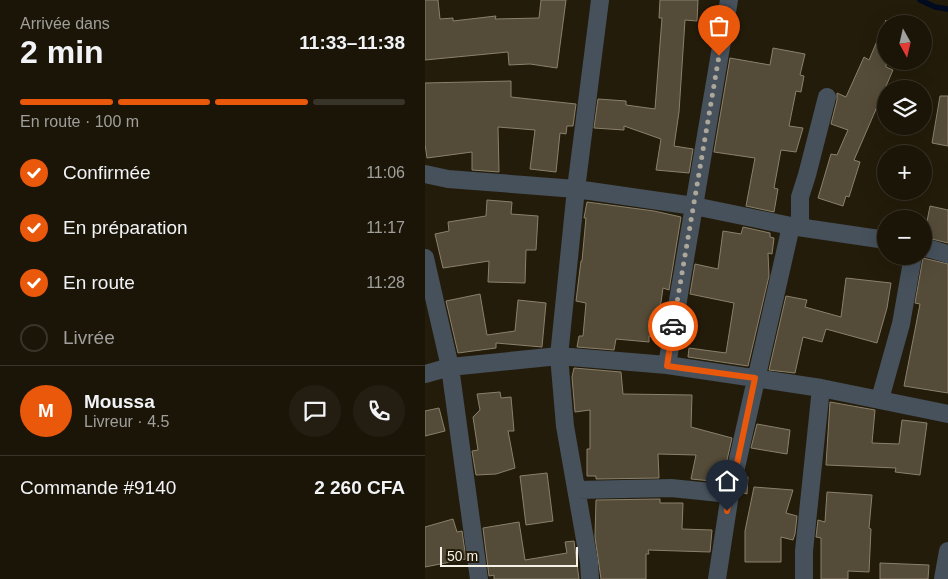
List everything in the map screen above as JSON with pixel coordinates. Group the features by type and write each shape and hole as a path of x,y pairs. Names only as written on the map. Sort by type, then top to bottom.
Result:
{"street":[{"path":"589,579 589,562 565,426 559,356 576,189 600,0"},
{"path":"667,366 729,0"},
{"path":"717,579 730,494 755,378 796,226 800,197 815,150 827,97"},
{"path":"425,174 448,179 576,189 694,206 796,226 877,239"},
{"path":"932,249 948,254"},
{"path":"425,258 450,367 479,579"},
{"path":"880,399 901,324 911,265"},
{"path":"425,374 450,367 559,356 667,366 755,378 880,399 948,414"},
{"path":"804,579 804,551 821,388"},
{"path":"577,490 671,488 730,494"},
{"path":"943,579 948,551"}],"building":[{"path":"425,0 438,0 440,19 453,18 453,21 496,16 495,19 539,18 541,0 566,0 557,68 530,64 509,65 508,52 425,60"},
{"path":"660,0 698,0 697,21 685,20 679,112 674,146 693,149 689,173 656,170 661,139 624,126 624,130 594,128 598,99 626,101 626,105 655,109 662,18 659,18"},
{"path":"877,41 877,70 893,70 889,80 877,80 877,107 854,160 860,162 849,197 846,196 843,206 818,198 831,154 837,155 848,130 831,124 837,93 846,97 864,57 869,60"},
{"path":"773,48 805,54 800,75 804,76 801,92 796,91 789,126 803,128 796,152 781,150 774,188 778,189 774,212 746,206 755,158 714,152 730,58 770,65"},
{"path":"511,81 511,97 576,104 573,126 567,126 566,134 560,133 556,172 530,169 535,130 498,127 499,172 472,170 472,152 427,158 425,144 425,83"},
{"path":"940,96 948,96 948,146 932,143"},
{"path":"487,200 512,202 511,214 538,216 536,250 526,250 525,283 488,282 489,261 443,268 435,234 449,231 448,222 486,216"},
{"path":"587,202 654,211 681,217 669,290 663,288 656,337 649,336 649,342 616,339 614,350 577,347 579,336 583,336 586,303 576,301 582,261 586,218 584,218"},
{"path":"930,206 948,210 948,243 932,239 932,210 929,210"},
{"path":"743,227 770,233 770,237 774,238 772,254 768,253 769,276 748,366 688,357 689,348 726,353 734,303 690,294 695,264 718,269 723,231 741,234"},
{"path":"932,260 948,264 948,393 904,386 920,304 915,303 922,265 932,265"},
{"path":"846,278 891,283 887,308 877,343 826,329 822,342 803,337 795,373 769,370 786,296 807,300 805,307 841,317"},
{"path":"480,294 487,335 515,331 518,300 546,303 542,347 496,343 496,348 458,353 446,301"},
{"path":"574,368 621,372 623,394 692,395 691,427 732,438 722,482 691,479 696,455 658,454 659,478 596,479 596,476 587,476 587,449 590,449 590,410 575,412 572,377"},
{"path":"500,392 501,398 511,397 514,431 508,431 515,468 496,474 476,475 472,451 478,450 473,417 480,410 477,394"},
{"path":"830,402 875,410 872,443 899,444 902,420 927,423 920,475 895,472 896,468 826,465"},
{"path":"439,408 445,431 425,436 425,411"},
{"path":"757,424 790,430 787,454 751,448"},
{"path":"547,473 553,521 526,525 520,476"},
{"path":"745,476 748,477 747,494 741,492"},
{"path":"754,487 793,490 786,513 797,516 795,534 793,540 781,537 781,562 745,562 745,531"},
{"path":"827,492 872,495 869,528 871,529 869,572 848,571 848,579 821,579 821,538 816,537 818,520 825,522"},
{"path":"660,499 660,503 683,503 682,529 712,530 710,552 648,550 649,554 646,554 646,579 601,579 595,537 596,500"},
{"path":"453,519 457,532 462,531 466,559 425,567 425,527"},
{"path":"519,522 525,560 567,553 565,542 574,541 579,579 494,579 494,575 489,576 483,528"},
{"path":"880,563 929,565 928,579 880,579"}],"waterway":[{"path":"920,0 935,7 948,9"}],"way so far":[{"path":"673,326 719,56"}],"route":[{"path":"673,326 667,366 755,378 727,511"}]}
